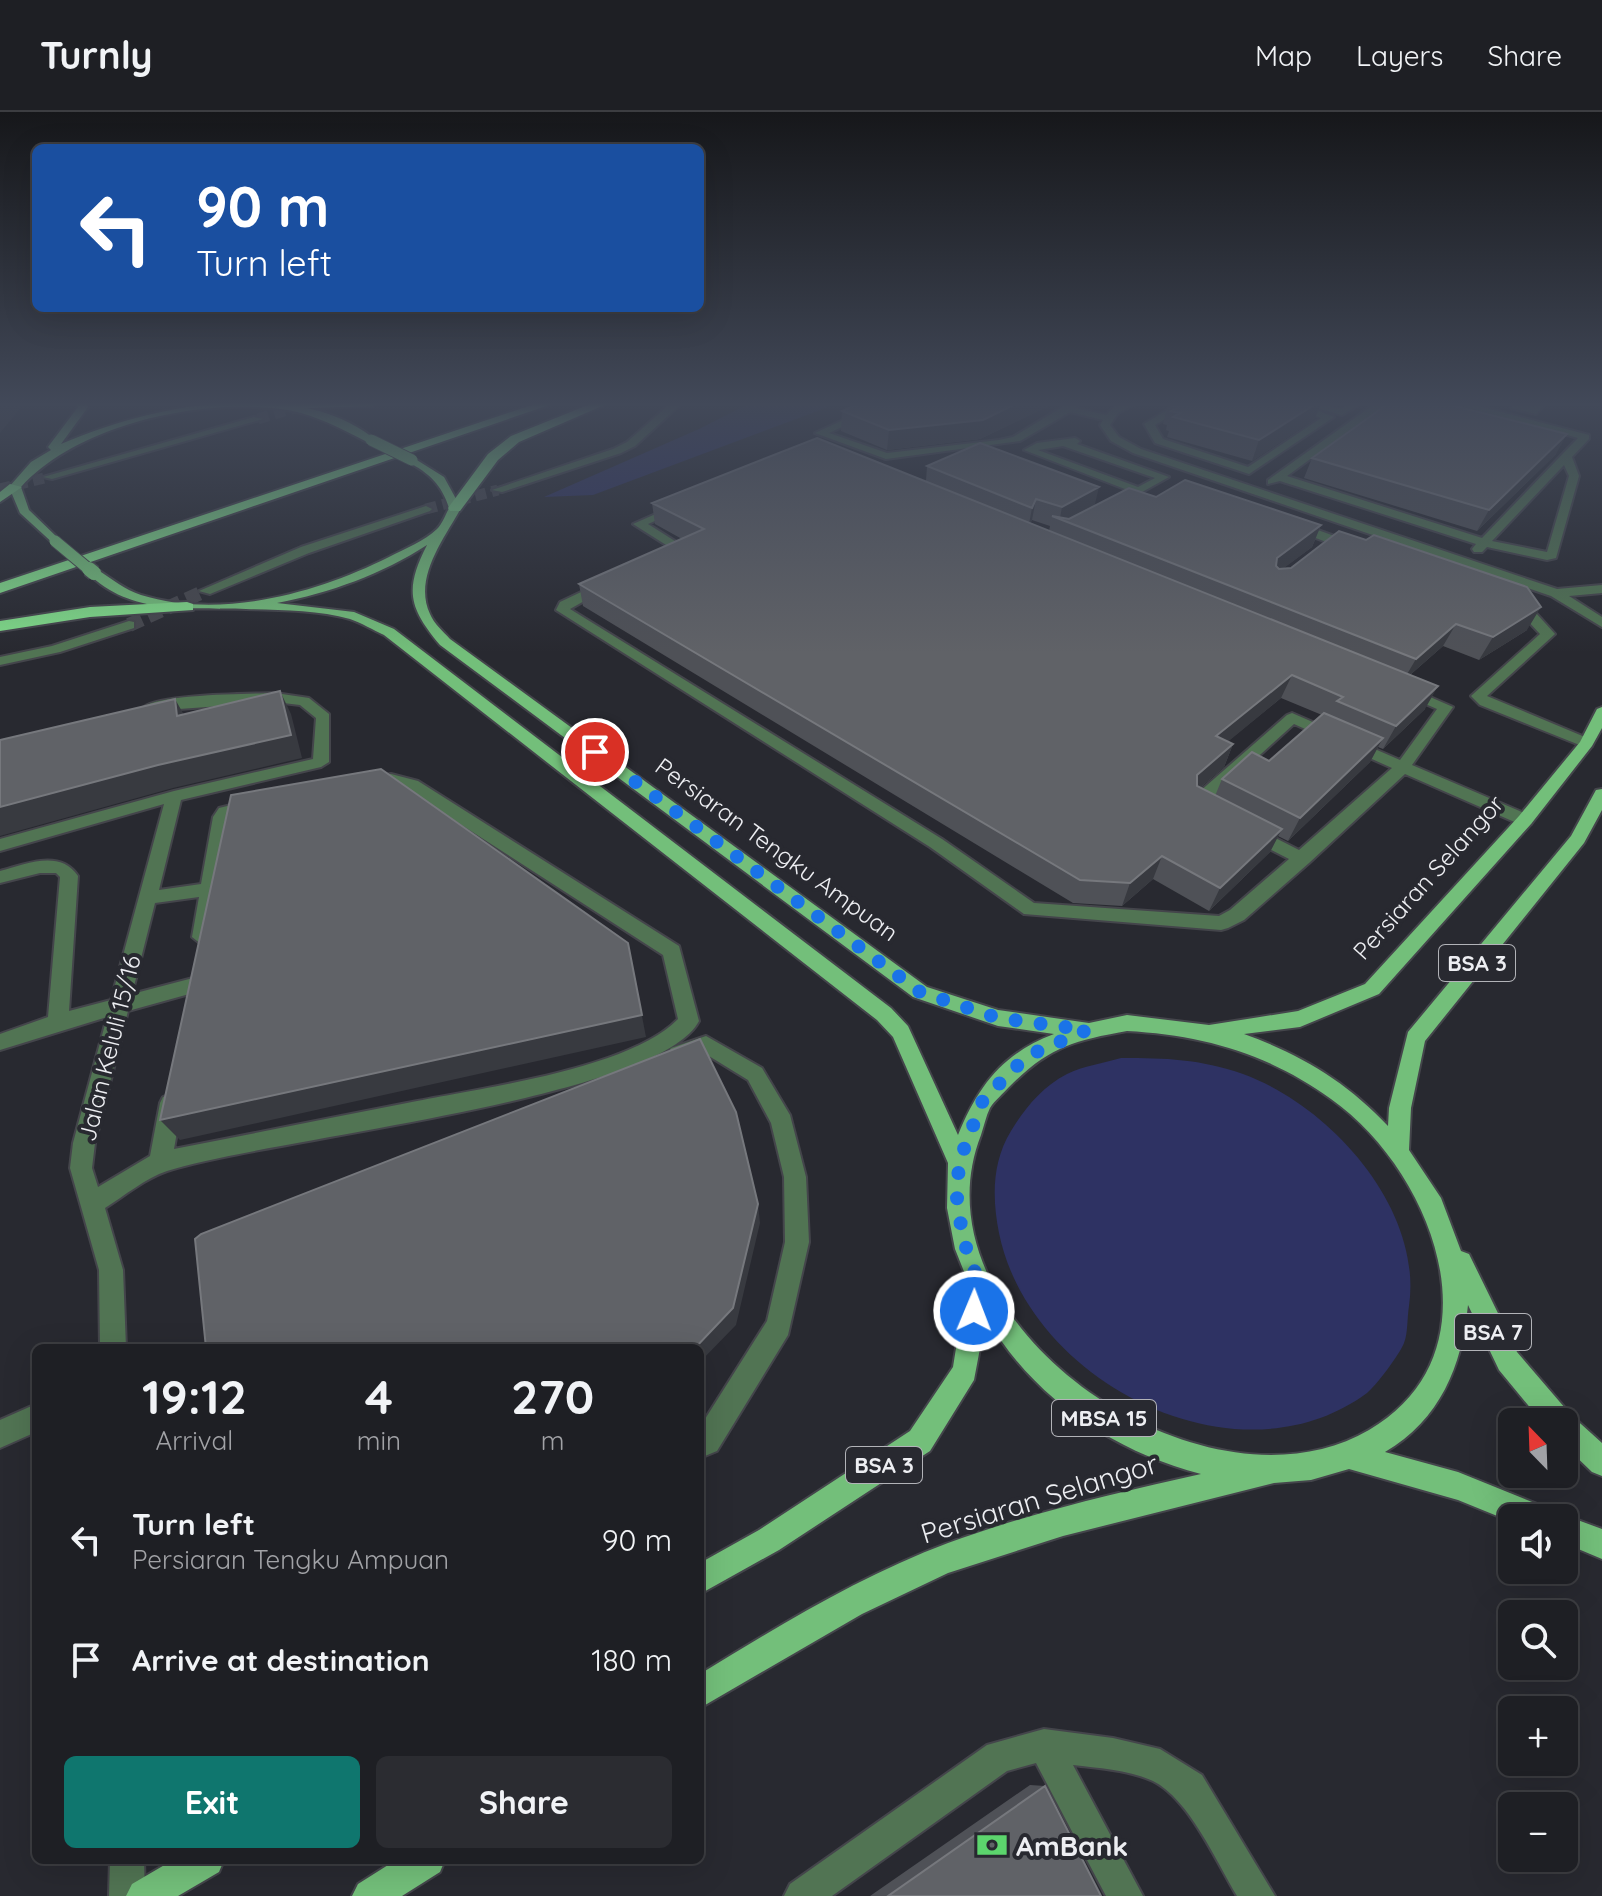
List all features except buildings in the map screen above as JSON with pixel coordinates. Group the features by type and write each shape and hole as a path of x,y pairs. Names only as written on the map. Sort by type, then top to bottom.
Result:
{"highway":[{"path":"44,557 258,486"},
{"path":"0,588 302,486"},
{"path":"455,508 471,486"},
{"path":"0,498 15,487"},
{"path":"0,626 90,612 187,607"}],"main road":[{"path":"446,486 455,508"},
{"path":"15,487 24,511 55,541 94,573 141,599 187,607 244,605 315,610 354,616 389,632 871,1004 901,1032 959,1162"},
{"name":"Persiaran Tengku Ampuan","path":"455,508 420,571 418,594 423,615 445,642 920,992 998,1018 1087,1030"},
{"path":"244,605 321,589 363,574 412,552 443,530"},
{"name":"Persiaran Selangor","path":"1211,1031 1300,1019 1372,989 1525,820 1587,743 1602,712"},
{"name":"BSA 3","path":"1398,1150 1400,1108 1415,1038 1578,839 1602,794"},
{"name":"MBSA 15","path":"1127,1023 1168,1024 1211,1031 1279,1056 1343,1096 1398,1150 1425,1188 1444,1230 1456,1283 1455,1337 1436,1385 1401,1427 1351,1456 1319,1465 1283,1469 1208,1463 1133,1436 1066,1393 1014,1340 978,1281 963,1239 957,1199 959,1162 983,1100 1027,1056 1087,1030 1127,1023"},
{"name":"BSA 7","path":"1444,1230 1508,1361 1548,1408"},
{"name":"BSA 3","path":"704,1577 769,1540 920,1441 965,1371 978,1281"},
{"name":"BSA 7","path":"1578,1439 1602,1462"},
{"path":"1351,1456 1458,1486 1502,1504"},
{"name":"Persiaran Selangor","path":"704,1690 806,1627 946,1559 1103,1510 1283,1469"},
{"path":"1578,1535 1602,1544"},
{"path":"144,1896 200,1864"},
{"path":"370,1896 422,1864"}],"street":[{"path":"498,490 509,486"},
{"path":"1126,486 1139,491"},
{"path":"1099,513 1147,486"},
{"path":"1231,486 1556,593 1602,623"},
{"path":"1253,492 1264,486"},
{"path":"1307,486 1485,543 1538,556 1552,555 1571,486"},
{"path":"1462,562 1485,543 1540,486"},
{"path":"657,563 683,550 639,524 683,506"},
{"path":"205,591 305,550 426,509"},
{"path":"1274,519 1333,540"},
{"path":"1321,549 1351,526"},
{"path":"618,581 565,605 563,610 936,843 1030,909 1221,923 1237,915 1403,767 1446,707 1387,683"},
{"path":"1556,593 1602,589"},
{"path":"1506,599 1520,604 1548,634 1478,696 1485,702 1587,743"},
{"path":"0,661 70,645 129,625"},
{"path":"0,845 174,796 321,762 324,717 304,701 285,698 173,702 129,713"},
{"path":"1303,859 1196,804 1292,718 1525,820"},
{"path":"91,1204 160,1162 576,1078 652,1048 677,1034 689,1021 672,951 412,785 391,779 348,787"},
{"name":"Jalan Keluli 15/16","path":"113,1344 111,1270 81,1168 84,1143 174,796"},
{"path":"0,1042 194,980 221,817 225,812 276,801"},
{"path":"0,877 40,867 61,867 69,876 58,1022"},
{"path":"148,898 209,889"},
{"path":"542,1108 706,1044 755,1074 782,1122 795,1177 797,1242 779,1326 704,1442"},
{"path":"160,1162 174,1089"},
{"path":"0,1434 32,1420"},
{"path":"802,1896 999,1757 1044,1745 1113,1754 1160,1766 1190,1787 1257,1896"},
{"path":"1044,1745 1125,1896"},
{"path":"127,1864 127,1896"}],"shaded area":[{"path":"568,486 616,486 593,495 544,497"},
{"path":"1121,1058 1183,1060 1243,1074 1276,1089 1308,1110 1338,1136 1364,1166 1386,1198 1401,1233 1409,1269 1409,1306 1404,1343 1367,1393 1315,1420 1259,1429 1201,1424 1146,1405 1094,1374 1051,1334 1018,1287 999,1233 995,1180 1000,1155 1022,1114 1050,1085 1073,1071"}],"tunnel":[{"path":"0,489 11,486"},
{"path":"426,509 498,490"},
{"path":"129,625 205,591"}],"place":[{"name":"AmBank","path":"992,1845"}],"route":[{"path":"595,752 920,992 998,1018 1087,1030 1027,1056 983,1100 959,1162 957,1199 963,1239 978,1281 974,1311"}]}
